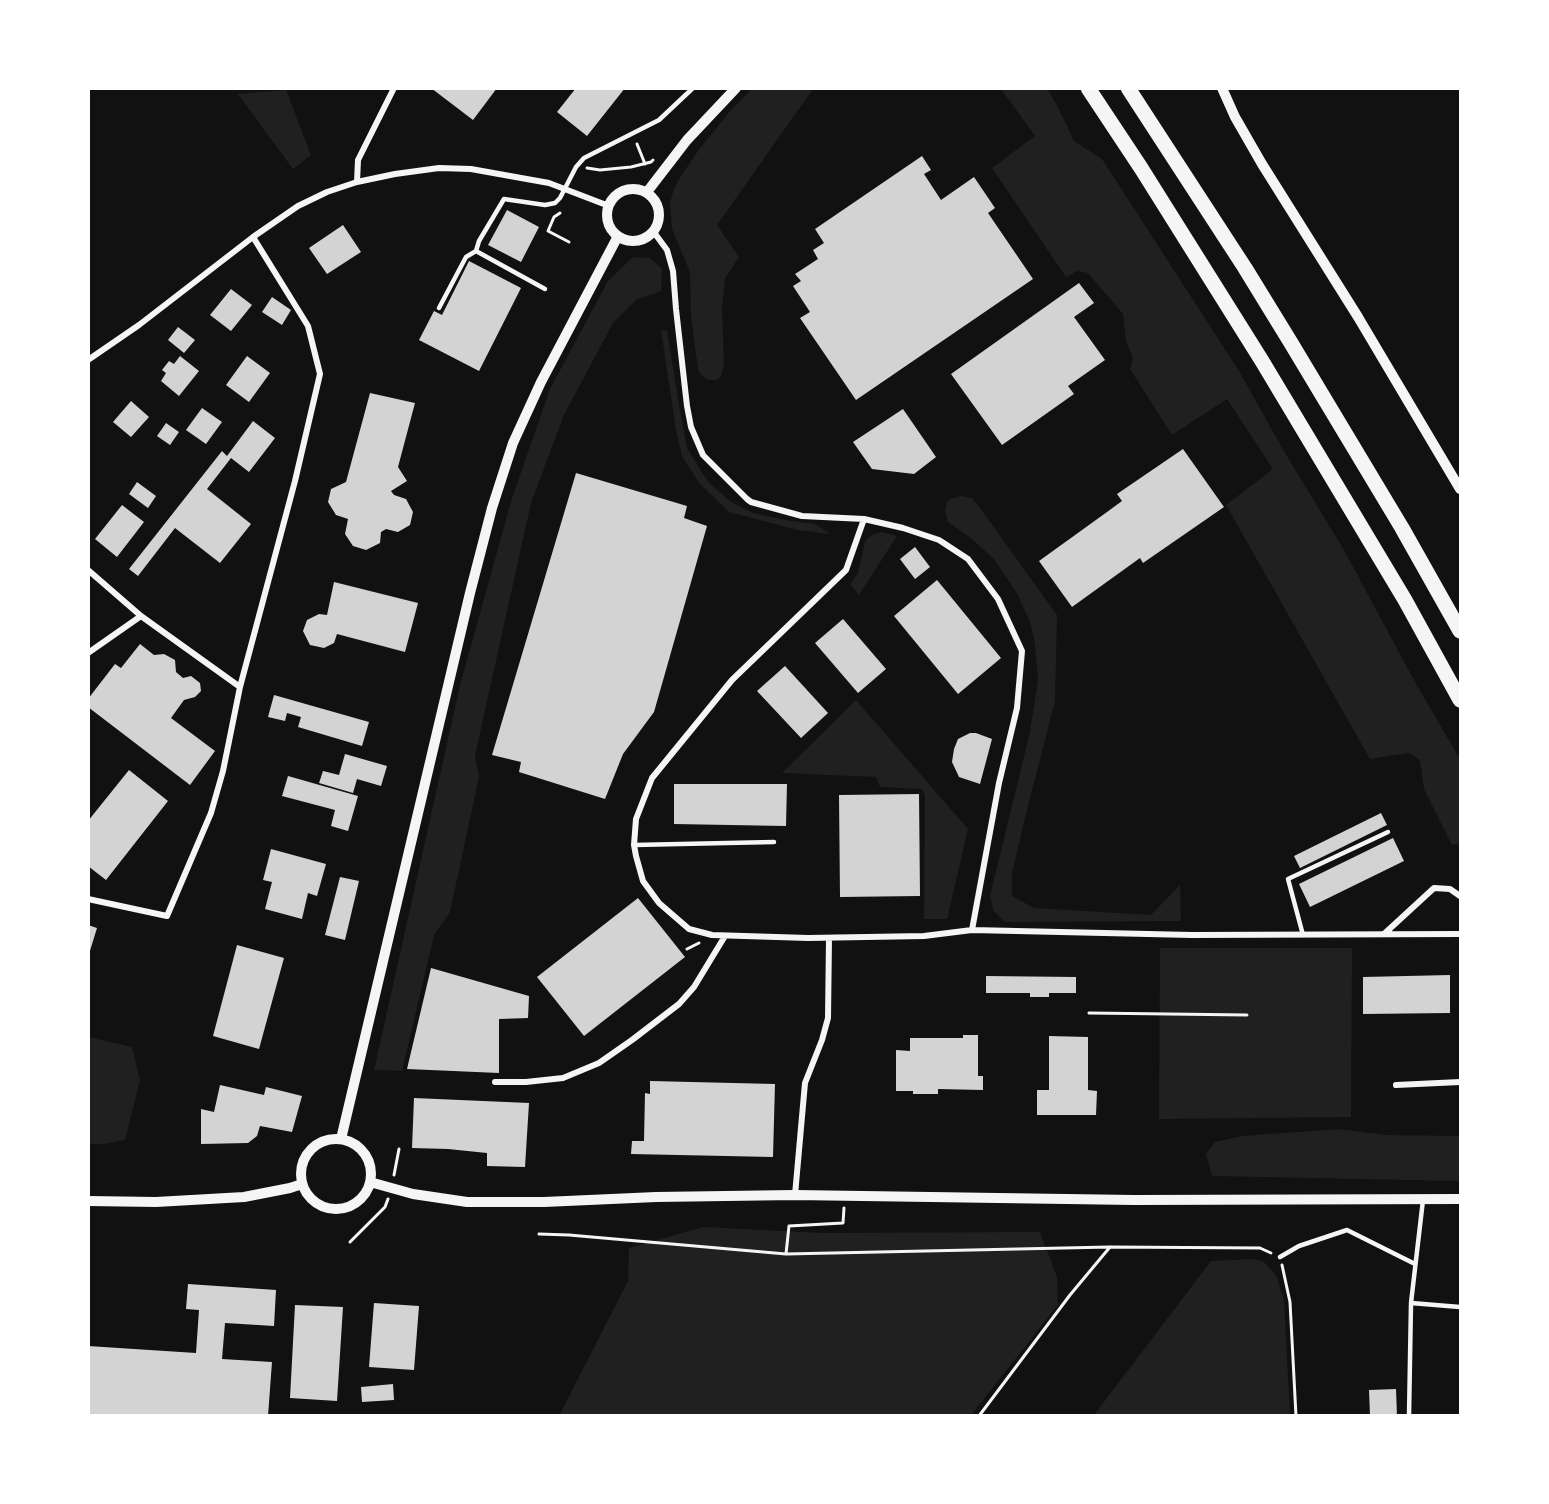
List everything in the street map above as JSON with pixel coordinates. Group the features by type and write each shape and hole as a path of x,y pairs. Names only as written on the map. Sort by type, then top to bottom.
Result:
{"highway":[{"path":"1088,88 1262,361 1405,600 1461,700"},
{"path":"1128,88 1280,324 1461,631"}],"street":[{"path":"357,182 358,160 394,88"},
{"path":"647,192 687,140 736,88"},
{"path":"1222,88 1235,117 1262,164 1358,317 1461,489"},
{"path":"88,360 139,325 253,237 298,206 327,192 357,182 439,168 471,169 549,183 609,206"},
{"path":"639,189 647,192 658,206 658,224 653,231 640,240 632,241 618,236 609,223 607,215 609,206 617,194 624,190 639,189"},
{"path":"653,231 667,250 673,271 687,406 691,427 703,455 751,501 805,517 864,519 903,528 939,540 968,559 998,599 1022,651 1017,708 999,783 972,930"},
{"path":"341,1139 470,593 496,497 513,443 541,382 618,236"},
{"path":"88,899 167,916 211,813 240,687 296,481 320,374 308,326 253,237"},
{"path":"864,519 846,570 732,680 652,777 636,819 634,845 636,856 643,881 659,903 689,929 725,936 829,938 924,936 972,930 1304,935 1461,933"},
{"path":"88,570 141,616 240,687"},
{"path":"88,653 141,616"},
{"path":"1384,934 1434,888 1450,890 1461,896"},
{"path":"495,1082 526,1082 563,1078 599,1063 679,1004 694,987 725,936"},
{"path":"795,1195 805,1083 828,1018 829,938"},
{"path":"1396,1085 1461,1082"},
{"path":"341,1139 359,1147 365,1154 371,1173 370,1182 367,1191 354,1204 345,1208 327,1208 311,1199 305,1192 301,1172 303,1161 318,1143 341,1139"},
{"path":"370,1182 413,1194 467,1202 795,1195 1134,1200 1461,1199"},
{"path":"88,1201 156,1202 244,1197 302,1184"}],"lane":[{"path":"439,308 466,257 476,251 479,241 504,199 545,205 555,203 576,167 584,158 659,120 693,88"},
{"path":"476,251 545,289"},
{"path":"1304,935 1288,879 1388,832"},
{"path":"634,845 774,842"},
{"path":"1409,1416 1411,1303 1423,1198"},
{"path":"1280,1257 1299,1246 1347,1230 1415,1264"},
{"path":"1411,1303 1461,1307"}],"path":[{"path":"633,134 645,164"},
{"path":"576,167 600,170 630,167 651,162 659,154"},
{"path":"554,217 548,231 569,242"},
{"path":"1089,1013 1247,1015"},
{"path":"786,1254 789,1226 843,1223 846,1196"},
{"path":"539,1234 786,1254 1110,1247 1260,1248 1280,1257 1290,1302 1296,1416"},
{"path":"979,1416 1070,1295 1110,1247"}],"shaded area":[{"path":"752,89 813,89 717,225 739,257 725,278 722,309 724,365 721,376 717,380 708,380 700,374 698,369 691,316 690,272 672,229 670,203 679,179 698,151 731,110"},
{"path":"1001,89 1047,89 1074,141 1102,159 1239,371 1285,453 1344,550 1415,682 1460,759 1460,843 1452,845 1424,789 1420,760 1409,753 1370,759 1226,505 1273,469 1227,399 1172,435 1130,369 1133,359 1126,341 1123,314 1088,273 1077,271 1066,277 992,168 1035,136"},
{"path":"286,90 311,155 293,169 238,94"},
{"path":"633,257 650,258 662,269 661,291 636,300 613,323 564,415 531,503 475,756 479,777 450,912 434,935 402,1071 374,1070 460,685 512,498 550,389 608,281"},
{"path":"661,330 667,331 687,448 708,482 731,502 753,513 815,524 830,534 798,530 729,512 699,483 682,456"},
{"path":"960,496 972,498 1057,615 1055,701 1012,873 1012,896 1034,908 1151,915 1180,885 1181,921 1005,922 993,910 990,896 1030,732 1038,680 1035,644 1030,622 1018,595 994,559 948,522 945,510 948,500"},
{"path":"881,532 897,536 859,595 850,584 858,573 865,541"},
{"path":"856,700 968,829 947,919 924,919 925,796 922,789 880,787 876,777 782,773"},
{"path":"1160,948 1352,948 1351,1117 1159,1119"},
{"path":"89,1037 132,1047 140,1080 125,1140 89,1144"},
{"path":"1339,1129 1385,1135 1460,1136 1460,1181 1212,1176 1206,1154 1215,1142 1242,1136"},
{"path":"703,1227 822,1233 1040,1232 1057,1277 1058,1305 971,1415 559,1416 628,1281 629,1248"},
{"path":"1254,1259 1264,1262 1276,1275 1284,1300 1290,1415 1094,1415 1211,1261"}],"building":[{"path":"431,88 497,88 473,120"},
{"path":"576,88 625,88 587,136 557,112"},
{"path":"922,156 931,170 924,174 941,200 974,177 995,208 988,213 1033,279 856,400 800,318 810,312 793,286 801,281 795,274 818,259 813,250 824,243 815,229"},
{"path":"507,210 539,227 521,262 488,245"},
{"path":"343,225 361,252 327,274 309,248"},
{"path":"469,261 521,288 479,371 419,340 434,311 442,315"},
{"path":"1079,283 1094,303 1074,317 1105,360 1068,386 1074,394 1002,445 951,374"},
{"path":"231,289 252,305 231,331 210,315"},
{"path":"272,297 291,310 282,325 262,312"},
{"path":"178,327 195,340 184,353 168,340"},
{"path":"180,356 199,371 179,396 161,381 166,373 162,370 169,361 174,364"},
{"path":"247,356 270,373 249,402 226,385"},
{"path":"370,393 415,403 398,467 407,481 391,491 394,495 406,499 413,512 410,525 398,532 386,529 381,532 380,543 366,550 353,546 345,534 348,519 336,515 328,502 331,489 346,482"},
{"path":"131,401 149,417 131,437 113,422"},
{"path":"202,408 222,422 206,444 186,430"},
{"path":"903,409 936,457 914,474 872,469 853,442"},
{"path":"253,421 275,438 249,472 231,458 207,489 251,524 220,563 175,528 138,576 129,569 222,451 227,456"},
{"path":"166,423 179,432 170,445 157,436"},
{"path":"1183,449 1224,507 1143,563 1140,558 1072,607 1039,561 1122,501 1117,494"},
{"path":"576,473 687,506 684,518 707,526 654,712 623,754 605,799 519,772 521,762 492,755"},
{"path":"137,482 156,496 148,508 129,494"},
{"path":"122,505 144,522 117,557 95,539"},
{"path":"915,547 930,567 915,579 900,559"},
{"path":"937,580 1001,658 958,694 894,616"},
{"path":"334,582 418,603 405,652 337,634 334,643 324,648 310,645 303,631 307,620 319,614 327,615"},
{"path":"843,619 886,669 858,693 815,643"},
{"path":"140,644 154,655 164,654 175,660 176,672 183,678 191,676 200,683 201,691 195,697 184,700 171,718 215,751 190,785 88,707 88,699 115,664 121,668"},
{"path":"785,666 828,713 801,738 757,691"},
{"path":"274,695 369,722 362,746 298,727 301,717 287,713 285,721 268,717"},
{"path":"970,733 992,739 980,784 959,777 952,762 958,739"},
{"path":"345,754 387,766 381,786 357,779 353,793 319,783 323,771 339,775"},
{"path":"129,770 168,801 106,880 88,866 88,821"},
{"path":"288,776 358,796 348,831 331,826 335,810 282,796"},
{"path":"674,784 787,784 786,826 674,824"},
{"path":"919,794 920,896 840,897 839,795"},
{"path":"1381,813 1387,825 1300,868 1294,856"},
{"path":"1393,838 1404,861 1310,907 1299,884"},
{"path":"271,849 326,864 317,896 308,893 302,919 265,909 272,882 263,880"},
{"path":"340,877 359,881 345,940 325,935"},
{"path":"638,898 685,957 584,1036 537,977"},
{"path":"88,925 97,928 89,954 88,954"},
{"path":"237,945 284,958 259,1049 213,1036"},
{"path":"431,968 529,996 528,1018 499,1019 499,1073 407,1069"},
{"path":"1450,975 1450,1013 1363,1014 1363,977"},
{"path":"986,976 1076,977 1076,993 1049,993 1049,997 1030,997 1030,993 986,993"},
{"path":"963,1035 978,1035 978,1076 983,1076 983,1090 938,1089 938,1094 896,1091 896,1050 910,1051 910,1038 963,1038"},
{"path":"1049,1036 1088,1037 1088,1090 1097,1091 1096,1115 1037,1115 1037,1090 1049,1090"},
{"path":"650,1081 775,1084 773,1157 631,1154 632,1141 644,1141 645,1093 650,1094"},
{"path":"220,1085 264,1095 266,1087 302,1096 292,1132 260,1126 257,1136 248,1143 201,1144 201,1109 214,1112"},
{"path":"414,1098 529,1103 525,1167 487,1166 487,1153 412,1148"},
{"path":"188,1284 276,1290 274,1326 225,1323 222,1359 272,1362 268,1416 88,1414 88,1346 196,1353 199,1310 186,1309"},
{"path":"374,1303 419,1306 414,1370 369,1367"},
{"path":"295,1305 343,1307 337,1401 290,1398"},
{"path":"393,1384 394,1400 362,1402 361,1387"},
{"path":"1396,1389 1397,1416 1370,1416 1369,1390"}]}
